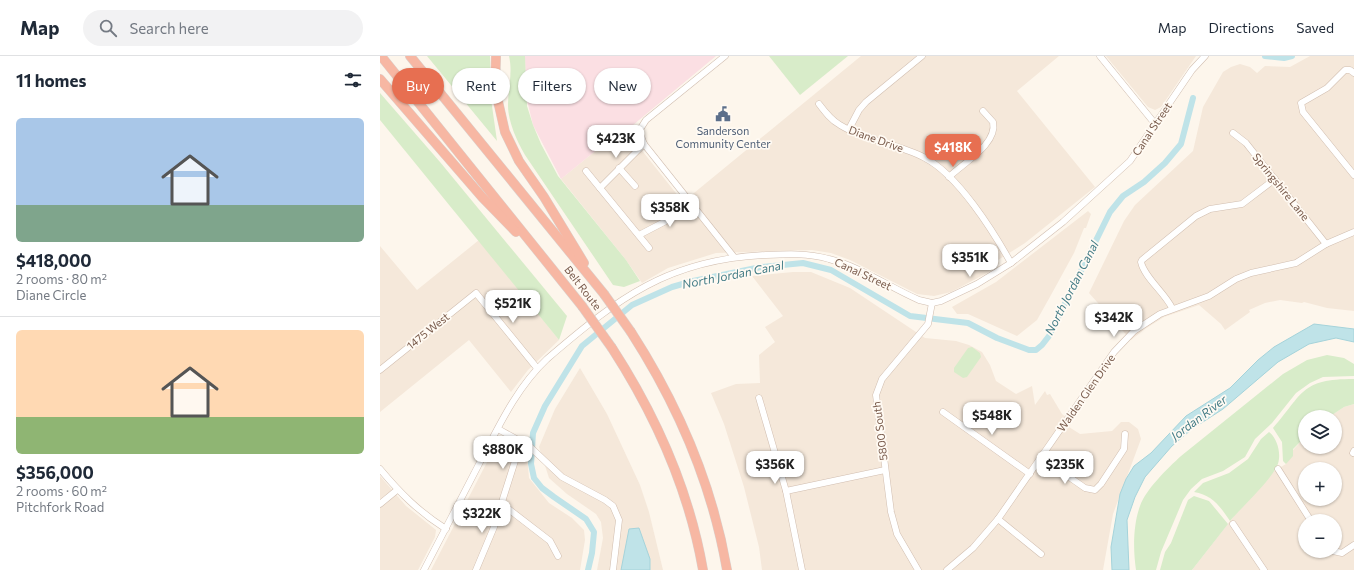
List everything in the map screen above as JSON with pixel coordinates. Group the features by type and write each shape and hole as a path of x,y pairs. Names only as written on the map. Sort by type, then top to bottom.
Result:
{"highway":[{"name":"Belt Route","path":"381,56 582,306 612,348 640,393 666,446 691,518 703,570"},
{"name":"Belt Route","path":"410,56 603,294 654,368 691,442 705,479 715,513 727,570"},
{"path":"496,56 495,88 504,132 520,161 544,197 603,294"},
{"path":"380,79 482,197 556,274"}],"street":[{"path":"725,56 646,120 638,131 644,144 734,257"},
{"path":"849,129 859,110 866,102 922,56"},
{"path":"1100,56 1156,125"},
{"name":"Canal Street","path":"424,570 498,429 520,391 538,368 579,332 623,299 648,284 674,272 734,257 799,254 827,258 853,268 915,299 932,303 948,298 977,284 1011,263 1052,232 1102,189 1130,161 1156,125 1192,70 1205,56"},
{"path":"1354,74 1345,70 1327,88 1301,103 1303,112 1354,175"},
{"name":"Diane Drive","path":"818,104 836,122 849,129 919,155 938,166 949,176 989,225 1011,263"},
{"path":"949,176 985,146 992,136 993,122 983,111"},
{"name":"Springshire Lane","path":"1233,133 1246,143 1326,244"},
{"path":"600,188 644,144"},
{"path":"619,168 635,186"},
{"path":"586,171 649,248"},
{"path":"1172,308 1142,267 1142,260 1200,213 1210,209 1242,204 1275,179"},
{"path":"638,235 664,222 690,202"},
{"name":"Walden Glen Drive","path":"947,570 972,548 998,519 1119,346 1147,322 1172,308 1209,296 1236,279 1251,273 1296,263 1326,244 1354,232"},
{"name":"1475 West","path":"380,370 476,293 538,368"},
{"name":"5800 South","path":"918,570 897,534 891,512 876,402 878,389 882,379 928,324 932,303"},
{"path":"760,398 786,491 802,570"},
{"path":"943,412 1030,474"},
{"path":"498,429 529,446 562,477 604,500 615,509 619,526 613,570"},
{"path":"1042,458 1085,488 1095,490 1101,484 1124,449 1126,434"},
{"path":"476,570 492,533 521,442"},
{"path":"380,469 397,490 416,509 446,528"},
{"path":"1278,469 1307,514"},
{"path":"786,491 885,470"},
{"path":"380,504 397,490"},
{"path":"502,504 550,541 558,556"},
{"path":"998,519 1040,554"},
{"path":"1233,524 1264,570"},
{"path":"1342,553 1354,545"}],"shaded area":[{"path":"525,56 716,56 627,130 621,130 561,179 533,125 528,104 586,104 586,68 525,68"},
{"path":"861,56 1059,56 1017,91 1095,187 1025,243 998,260 998,265 989,272 951,292 934,296 917,294 850,260 831,253 812,250 716,253 668,268 642,283 626,260 561,179 621,130 627,130 683,202"},
{"path":"1106,56 1196,56 1161,107 1155,110 1148,107"},
{"path":"1310,56 1354,56 1354,311 1327,308 1304,302 1280,300 1265,303 1249,310 1250,312 1225,330 1221,324 1199,305 1164,317 1131,340 1089,293 1124,221 1135,205 1193,151 1203,107 1223,72 1240,64 1250,67 1257,73 1265,66 1290,67"},
{"path":"1088,211 1091,214 1086,228 1084,228 1074,253 1037,320 1017,336 968,314 957,314 952,307 996,282"},
{"path":"479,240 559,340 528,370 511,392 469,340 380,412 380,246 417,290"},
{"path":"793,272 811,272 850,288 925,338 956,341 969,345 982,352 990,365 996,381 1016,394 1032,386 1035,405 1045,391 1047,395 1050,394 1062,414 1072,422 1069,427 1080,434 1112,431 1121,422 1129,422 1138,429 1141,439 1113,514 1103,570 762,570 759,547 744,487 724,424 711,393 736,384 760,383 759,355 775,342 765,327 783,316 752,276"},
{"path":"580,368 607,414 640,485 649,512 663,570 597,570 603,538 601,522 596,514 567,494 549,478 539,447 555,409"},
{"path":"1354,404 1354,570 1192,570 1234,516 1274,471 1286,464 1293,450 1298,445 1298,454 1342,454 1342,410 1340,410"},
{"path":"502,440 514,449 527,455 529,478 549,503 572,518 584,530 585,540 580,570 431,570 497,443"},
{"path":"380,476 406,506 436,530 435,537 418,570 380,570"}],"green space":[{"path":"427,56 490,56 490,68 452,68 452,86 444,77 444,68 437,68"},
{"path":"509,56 525,56 525,68 518,68 518,104 527,104 533,125 541,144 558,176 626,260 640,281 624,287 613,285 525,155 519,144 508,111 508,104 510,104"},
{"path":"769,56 848,56 800,95"},
{"path":"380,93 440,162 567,316 559,340 380,120"},
{"path":"467,104 492,104 497,141"},
{"path":"972,347 980,353 981,357 967,377 963,378 954,372 954,368 968,348"},
{"path":"1327,355 1344,358 1354,364 1354,376 1323,377 1310,383 1296,393 1272,423 1255,439 1245,457 1223,471 1202,479 1191,489 1183,500 1161,552 1156,570 1136,570 1134,538 1136,521 1143,499 1158,479 1181,456 1283,374 1307,360"},
{"path":"1354,379 1354,404 1340,410 1298,410 1298,444 1293,449 1293,456 1286,464 1283,461 1282,442 1273,428 1305,390 1313,385 1336,380"},
{"path":"1269,432 1277,443 1279,457 1277,466 1262,486 1230,521 1215,502 1200,493 1194,492 1203,483 1229,473 1248,459 1261,439"},
{"path":"1194,496 1209,501 1228,524 1192,570 1160,570 1165,552 1171,543 1188,500"}],"water":[{"name":"Jordan River","path":"1314,324 1354,329 1354,342 1336,338 1309,344 1278,362 1223,409 1192,429 1172,446 1145,477 1135,497 1127,520 1129,570 1112,570 1111,547 1120,494 1126,479 1134,466 1151,453 1186,416 1230,388 1258,360 1274,347"},
{"path":"639,528 650,559 650,570 621,570 629,529"}],"waterway":[{"name":"North Jordan Canal","path":"1265,56 1284,58 1292,56"},
{"name":"North Jordan Canal","path":"588,570 592,553 594,532 586,519 542,488 534,478 531,464 533,433 545,406 582,346 632,305 672,287 693,281 761,267 803,263 831,270 910,316 968,323 997,338 1029,350 1036,350 1049,336 1110,212 1123,196 1144,182 1165,163 1181,144 1193,98"}],"place":[{"name":"Sanderson Community Center","path":"723,114"}]}
